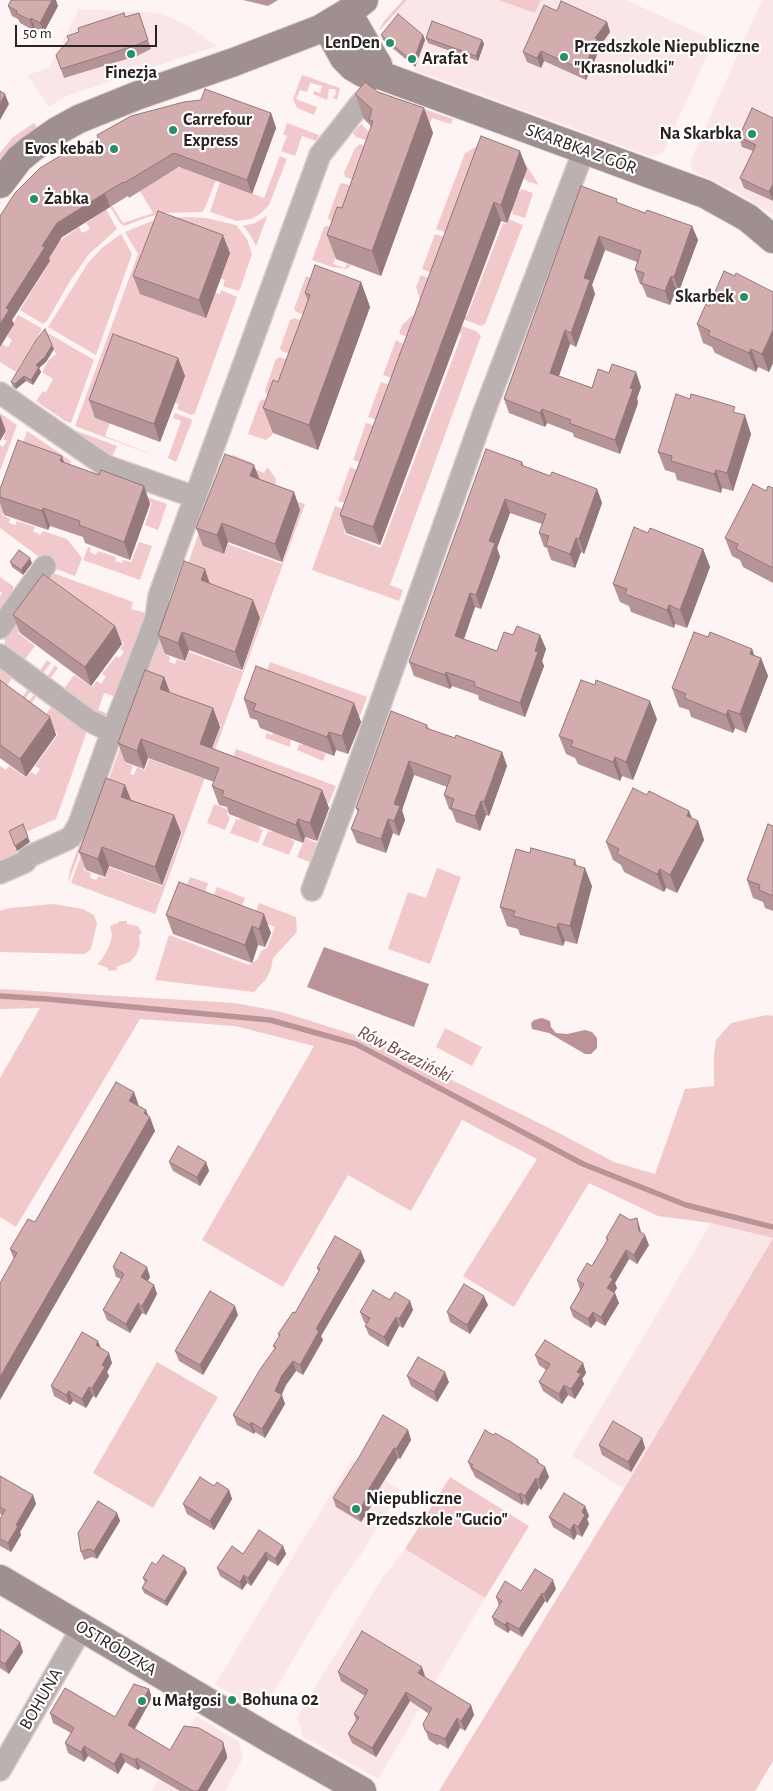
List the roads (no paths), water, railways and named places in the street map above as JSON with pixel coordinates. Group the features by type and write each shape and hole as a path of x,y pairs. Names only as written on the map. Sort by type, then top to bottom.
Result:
{"street":[{"path":"0,184 19,159 31,149 79,119 136,96 234,62 320,29 338,19 364,0"},
{"name":"SKARBKA Z GÓR","path":"338,19 333,38 344,58 363,73 380,75 705,194 748,218 773,239"},
{"path":"0,873 25,862 28,857 72,836 79,824 156,618 160,596 329,130 361,103"},
{"path":"312,890 480,424 584,150"},
{"path":"0,393 106,466 196,497"},
{"path":"0,628 45,566"},
{"path":"0,655 88,720 112,732"},
{"name":"OSTRÓDZKA","path":"0,1579 362,1791"},
{"name":"BOHUNA","path":"0,1770 82,1628"}],"waterway":[{"name":"Rów Brzeziński","path":"0,996 270,1020 356,1044 583,1164 686,1205 773,1227"}],"place":[{"name":"LenDen","path":"390,43"},
{"name":"Finezja","path":"131,54"},
{"name":"Przedszkole Niepubliczne \"Krasnoludki\"","path":"564,57"},
{"name":"Arafat","path":"412,59"},
{"name":"Carrefour Express","path":"173,130"},
{"name":"Na Skarbka","path":"752,134"},
{"name":"Evos kebab","path":"114,149"},
{"name":"Żabka","path":"34,199"},
{"name":"Skarbek","path":"744,297"},
{"name":"Niepubliczne Przedszkole \"Gucio\"","path":"356,1509"},
{"name":"Bohuna 02","path":"232,1700"},
{"name":"u Małgosi","path":"142,1701"}]}
